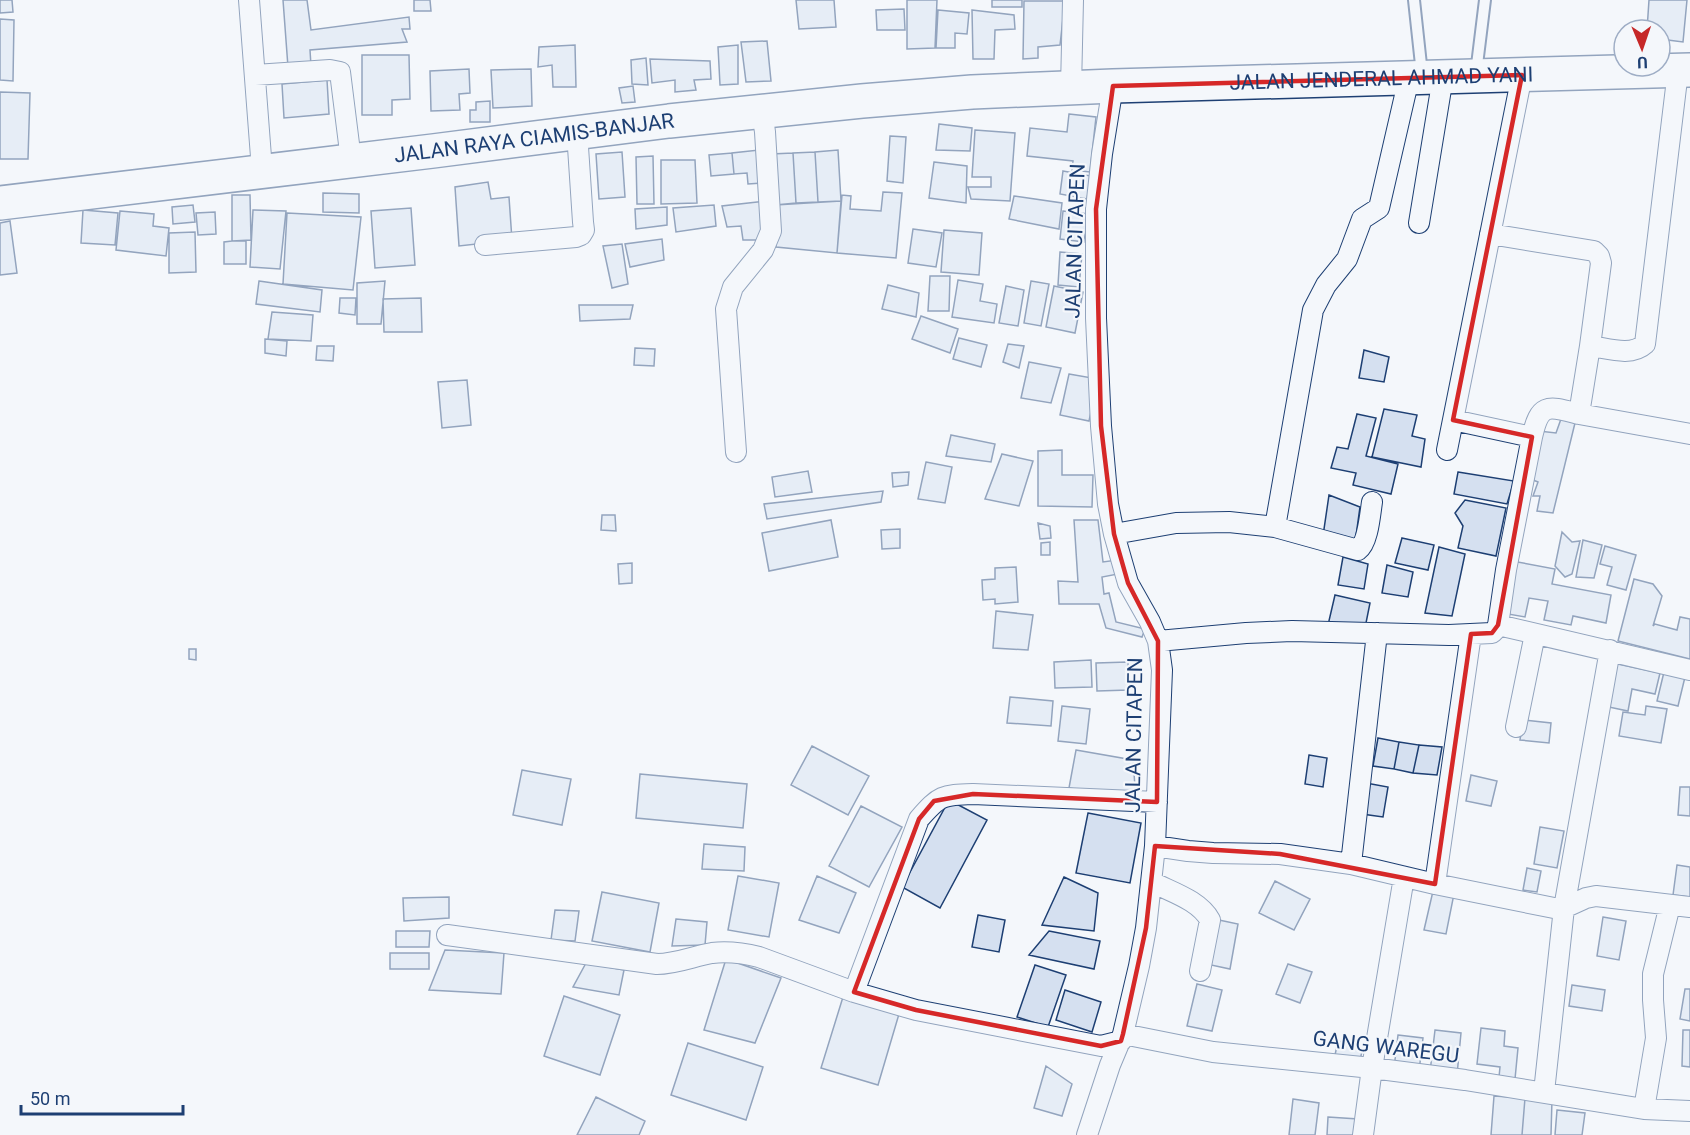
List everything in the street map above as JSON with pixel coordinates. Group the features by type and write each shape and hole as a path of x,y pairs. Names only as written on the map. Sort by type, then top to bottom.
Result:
{"highway":[{"name":"JALAN JENDERAL AHMAD YANI","path":"1071,88 1684,70"},
{"name":"JALAN RAYA CIAMIS-BANJAR","path":"0,203 577,132 862,100 1071,88"}],"street":[{"path":"249,0 262,170"},
{"path":"1071,88 1073,0"},
{"path":"255,75 330,70 340,72 351,160"},
{"path":"1590,346 1629,351 1639,349 1645,344 1684,70"},
{"path":"1447,450 1522,75"},
{"path":"1419,223 1425,77"},
{"path":"1275,527 1313,310 1326,285 1347,259 1362,219 1379,208 1425,77"},
{"name":"JALAN CITAPEN","path":"1087,1135 1110,1065 1122,1038 1139,966 1155,846 1162,670 1158,641 1128,583 1114,534 1108,504 1101,426 1096,318 1096,209 1113,86"},
{"path":"736,452 726,309 733,288 763,250 771,231 762,111"},
{"path":"485,245 581,235 584,230 577,132"},
{"path":"1490,234 1593,251 1599,256 1601,262 1579,414"},
{"path":"1158,641 1292,631 1492,633 1498,625 1506,570 1532,437 1538,416 1543,410 1550,408 1690,434"},
{"path":"1453,420 1532,437"},
{"path":"1114,534 1176,524 1229,522 1275,527 1358,550 1365,540 1372,502"},
{"path":"1498,625 1690,670"},
{"path":"1351,864 1377,633"},
{"path":"1435,884 1471,634"},
{"path":"1516,727 1535,634"},
{"path":"1544,1092 1564,908 1610,651"},
{"path":"854,992 919,819 934,801 949,795 973,794 1157,802"},
{"path":"1155,846 1213,853 1281,854 1351,864 1554,908 1564,908 1591,897 1690,907"},
{"path":"1363,1135 1404,877"},
{"path":"1152,882 1205,911 1210,920 1200,971"},
{"path":"1644,1109 1656,1038 1653,974 1670,904"},
{"name":"GANG WAREGU","path":"447,935 657,964 729,951 759,957 854,992 916,1010 1101,1046 1122,1038 1213,1052 1465,1080 1644,1109 1690,1111"}],"lane":[{"path":"1414,0 1425,77"},
{"path":"1476,76 1485,0"}],"highlighted area":[{"path":"1522,75 1453,420 1532,437 1498,625 1492,633 1471,634 1435,884 1280,854 1155,846 1146,928 1123,1034 1121,1041 1101,1046 916,1010 854,992 919,819 934,801 973,794 1157,802 1158,641 1128,583 1114,534 1101,426 1096,209 1113,86"}],"building":[{"path":"0,0 12,0 13,12 0,13"},
{"path":"283,0 307,0 311,30 409,17 410,29 402,29 407,42 310,50 311,66 288,67"},
{"path":"414,0 430,0 431,11 414,11"},
{"path":"796,0 834,0 836,27 799,29"},
{"path":"907,0 937,0 935,48 907,49"},
{"path":"992,0 1022,0 1022,7 992,7"},
{"path":"1649,0 1687,0 1683,42 1672,41 1672,18 1648,18"},
{"path":"1024,1 1065,1 1060,45 1038,47 1038,58 1023,59"},
{"path":"904,9 905,30 877,30 876,10"},
{"path":"938,10 969,13 967,34 955,33 955,48 936,48"},
{"path":"972,10 1014,15 1015,29 995,30 994,59 973,59"},
{"path":"0,19 14,20 13,81 0,80"},
{"path":"767,41 771,81 746,82 741,42"},
{"path":"575,45 576,87 553,87 552,65 538,67 539,47"},
{"path":"738,45 738,84 720,85 718,47"},
{"path":"362,55 409,55 410,99 392,100 392,115 362,115"},
{"path":"646,58 648,85 632,84 631,60"},
{"path":"650,59 710,61 711,79 694,80 696,90 675,92 675,80 652,83"},
{"path":"469,69 470,93 459,94 460,110 431,111 430,71"},
{"path":"531,69 532,106 493,108 491,70"},
{"path":"327,80 329,114 284,118 282,84"},
{"path":"633,86 635,102 622,103 619,88"},
{"path":"0,92 30,93 28,159 0,159"},
{"path":"490,101 490,122 470,122 470,110 476,110 476,102"},
{"path":"1069,114 1096,117 1090,172 1072,170 1073,161 1027,156 1030,128 1067,132"},
{"path":"939,124 972,128 970,151 936,150"},
{"path":"975,130 1015,133 1010,201 971,199 968,187 991,187 991,177 972,177"},
{"path":"890,136 906,137 903,183 887,181"},
{"path":"759,150 762,183 748,184 747,173 734,174 732,153"},
{"path":"838,150 841,201 818,202 815,152"},
{"path":"622,152 625,197 599,199 596,154"},
{"path":"815,152 818,202 796,203 793,153"},
{"path":"732,153 734,174 711,176 709,155"},
{"path":"793,153 796,203 775,205 771,154"},
{"path":"653,156 654,204 637,204 636,157"},
{"path":"661,160 695,160 697,203 661,204"},
{"path":"934,162 967,166 966,203 929,198"},
{"path":"1063,171 1091,176 1087,199 1060,194"},
{"path":"488,182 491,199 509,197 512,240 459,246 455,187"},
{"path":"883,192 902,193 896,258 837,253 842,195 851,196 850,209 881,211"},
{"path":"323,193 359,194 359,213 323,212"},
{"path":"232,195 250,195 251,240 232,241"},
{"path":"1014,196 1062,203 1059,229 1009,219"},
{"path":"766,201 762,240 743,240 741,226 727,227 722,206"},
{"path":"841,201 837,253 776,247 775,205"},
{"path":"193,205 195,222 173,224 172,207"},
{"path":"714,205 716,226 676,232 673,208"},
{"path":"667,207 667,225 636,229 635,209"},
{"path":"411,208 415,265 375,268 371,211"},
{"path":"83,210 118,213 115,245 81,243"},
{"path":"253,210 286,211 280,269 250,267"},
{"path":"120,211 154,214 153,226 169,228 166,256 116,250"},
{"path":"1063,211 1088,214 1084,242 1060,239"},
{"path":"215,212 216,234 198,235 196,213"},
{"path":"287,213 361,217 353,290 283,284"},
{"path":"10,221 17,273 0,275 0,223"},
{"path":"913,229 942,233 936,267 908,263"},
{"path":"944,230 982,233 979,275 941,272"},
{"path":"195,232 196,272 169,273 169,233"},
{"path":"662,239 664,260 630,267 625,244"},
{"path":"246,241 246,264 224,264 224,242"},
{"path":"622,244 628,284 612,288 603,246"},
{"path":"1060,252 1082,254 1079,287 1058,285"},
{"path":"930,276 950,276 949,311 928,311"},
{"path":"958,280 983,284 980,301 997,304 994,323 952,317"},
{"path":"259,281 322,290 320,312 256,304"},
{"path":"385,281 381,324 357,324 357,283"},
{"path":"1031,281 1049,284 1041,326 1024,323"},
{"path":"888,285 919,293 916,317 882,309"},
{"path":"1006,286 1024,290 1018,326 999,323"},
{"path":"1054,286 1083,292 1075,333 1046,327"},
{"path":"340,298 356,298 355,315 339,313"},
{"path":"421,298 422,332 384,332 383,299"},
{"path":"579,305 633,305 630,319 580,321"},
{"path":"272,312 313,315 311,341 268,339"},
{"path":"921,316 958,329 950,353 912,339"},
{"path":"959,338 987,345 981,367 953,359"},
{"path":"265,339 287,341 286,356 265,353"},
{"path":"1008,344 1024,346 1019,368 1003,362"},
{"path":"317,346 334,346 333,361 316,360"},
{"path":"635,348 655,349 654,366 634,365"},
{"path":"1364,350 1389,357 1384,382 1359,378"},
{"path":"1029,362 1061,368 1051,403 1021,398"},
{"path":"1069,374 1098,379 1089,421 1060,415"},
{"path":"467,380 471,425 442,428 438,382"},
{"path":"1384,409 1417,415 1412,436 1425,439 1421,467 1372,457"},
{"path":"1357,414 1376,418 1366,456 1398,464 1391,494 1353,485 1356,473 1331,468 1337,447 1348,449"},
{"path":"1561,419 1575,423 1553,513 1537,511 1540,496 1533,496 1538,482 1528,478 1539,431 1556,433"},
{"path":"951,435 995,444 991,462 946,456"},
{"path":"1062,450 1062,475 1093,475 1092,507 1038,506 1038,451"},
{"path":"1002,454 1033,461 1019,506 985,499"},
{"path":"926,462 952,467 945,503 918,499"},
{"path":"808,471 812,492 775,497 772,477"},
{"path":"909,472 908,485 893,487 892,473"},
{"path":"1458,472 1514,481 1507,504 1454,494"},
{"path":"883,491 881,502 767,519 764,504"},
{"path":"1329,495 1360,507 1355,543 1323,536"},
{"path":"1465,500 1506,508 1496,556 1458,548 1463,526 1455,513"},
{"path":"602,515 615,515 616,531 601,530"},
{"path":"831,520 838,557 769,571 762,533"},
{"path":"1074,520 1098,520 1103,562 1117,560 1118,574 1102,577 1104,594 1109,593 1116,622 1145,629 1142,637 1106,628 1099,604 1059,604 1058,581 1078,582"},
{"path":"1038,523 1050,526 1051,538 1040,539"},
{"path":"900,529 900,548 882,549 881,530"},
{"path":"1562,532 1572,542 1580,541 1572,574 1565,577 1555,566"},
{"path":"1402,538 1434,545 1428,570 1395,563"},
{"path":"1583,540 1602,545 1594,578 1576,577"},
{"path":"1050,542 1050,555 1041,555 1041,543"},
{"path":"1605,546 1636,555 1626,590 1607,585 1612,567 1600,564"},
{"path":"1439,547 1465,554 1452,616 1425,613"},
{"path":"1343,557 1368,564 1364,589 1338,585"},
{"path":"1512,561 1555,569 1552,584 1611,595 1606,623 1573,616 1571,625 1544,620 1548,601 1529,598 1525,617 1502,613"},
{"path":"632,563 632,583 619,584 618,564"},
{"path":"1387,565 1413,572 1408,597 1382,593"},
{"path":"1016,567 1018,602 995,604 995,599 983,600 982,580 995,579 995,568"},
{"path":"1634,579 1653,584 1662,596 1653,626 1655,624 1677,630 1680,617 1690,619 1690,659 1618,641"},
{"path":"1335,595 1370,603 1365,628 1328,625"},
{"path":"996,611 1033,615 1028,650 993,648"},
{"path":"189,649 196,649 196,660 189,659"},
{"path":"1091,660 1092,687 1055,688 1054,662"},
{"path":"1128,662 1129,690 1097,691 1096,663"},
{"path":"1613,663 1660,673 1655,694 1632,689 1628,711 1604,706"},
{"path":"1664,672 1685,677 1678,706 1657,701"},
{"path":"1010,697 1053,701 1051,726 1007,723"},
{"path":"1062,706 1090,709 1086,744 1058,741"},
{"path":"1646,706 1667,709 1661,743 1619,736 1623,712 1645,715"},
{"path":"1523,720 1551,723 1549,743 1520,740"},
{"path":"1378,738 1399,742 1394,769 1373,766"},
{"path":"1399,742 1419,745 1413,773 1394,769"},
{"path":"1419,745 1442,747 1437,775 1413,773"},
{"path":"812,746 869,776 848,815 791,785"},
{"path":"1076,750 1133,760 1136,800 1069,788"},
{"path":"1309,755 1327,758 1323,787 1305,784"},
{"path":"522,770 571,779 562,825 513,815"},
{"path":"640,774 747,784 743,828 636,818"},
{"path":"1471,775 1497,781 1491,806 1466,801"},
{"path":"1366,783 1388,787 1383,817 1362,814"},
{"path":"1680,787 1690,787 1690,816 1678,815"},
{"path":"949,800 987,820 940,908 902,887"},
{"path":"861,806 902,827 869,887 829,866"},
{"path":"1088,813 1141,823 1130,883 1076,873"},
{"path":"1540,827 1564,831 1557,868 1534,864"},
{"path":"704,844 745,847 744,871 702,869"},
{"path":"1677,865 1690,867 1690,897 1673,895"},
{"path":"1527,868 1541,871 1537,892 1523,890"},
{"path":"738,876 779,883 769,937 728,930"},
{"path":"817,876 856,893 839,933 799,920"},
{"path":"1064,877 1098,893 1094,931 1042,925"},
{"path":"1275,881 1310,899 1294,930 1259,913"},
{"path":"1433,891 1454,894 1446,934 1424,930"},
{"path":"602,892 659,903 650,952 592,941"},
{"path":"449,897 449,918 404,921 403,898"},
{"path":"555,910 579,911 575,941 551,940"},
{"path":"978,915 1005,920 999,952 972,947"},
{"path":"1603,917 1626,921 1619,960 1597,956"},
{"path":"676,919 707,922 705,945 672,946"},
{"path":"1219,920 1238,924 1230,969 1211,965"},
{"path":"396,931 430,931 429,947 396,947"},
{"path":"1049,931 1100,941 1094,969 1029,955"},
{"path":"445,950 504,953 501,994 429,990"},
{"path":"390,953 429,953 429,969 390,969"},
{"path":"726,959 781,978 755,1043 704,1030"},
{"path":"586,963 624,970 619,995 573,987"},
{"path":"1288,964 1312,972 1300,1003 1276,994"},
{"path":"1035,965 1066,975 1048,1027 1017,1017"},
{"path":"1197,984 1222,990 1212,1031 1187,1026"},
{"path":"1572,985 1605,990 1602,1011 1569,1006"},
{"path":"1685,989 1690,989 1690,1021 1680,1019"},
{"path":"1065,990 1101,1002 1092,1032 1056,1020"},
{"path":"564,996 620,1015 600,1075 544,1056"},
{"path":"843,997 899,1014 878,1085 821,1068"},
{"path":"1481,1028 1505,1031 1504,1046 1518,1048 1515,1079 1499,1077 1500,1067 1477,1064"},
{"path":"1435,1030 1461,1033 1457,1075 1430,1072"},
{"path":"1683,1030 1690,1030 1690,1067 1682,1066"},
{"path":"1398,1035 1423,1038 1419,1071 1394,1068"},
{"path":"1338,1041 1363,1047 1360,1060 1335,1055"},
{"path":"688,1043 763,1067 746,1120 671,1095"},
{"path":"1046,1066 1072,1084 1062,1116 1034,1108"},
{"path":"1494,1096 1525,1098 1522,1135 1491,1135"},
{"path":"596,1097 645,1121 639,1135 577,1135"},
{"path":"1525,1098 1552,1099 1551,1135 1522,1135"},
{"path":"1293,1099 1319,1103 1315,1135 1289,1135"},
{"path":"1557,1110 1585,1113 1582,1135 1555,1135"},
{"path":"1328,1117 1358,1119 1357,1135 1327,1135"}]}
